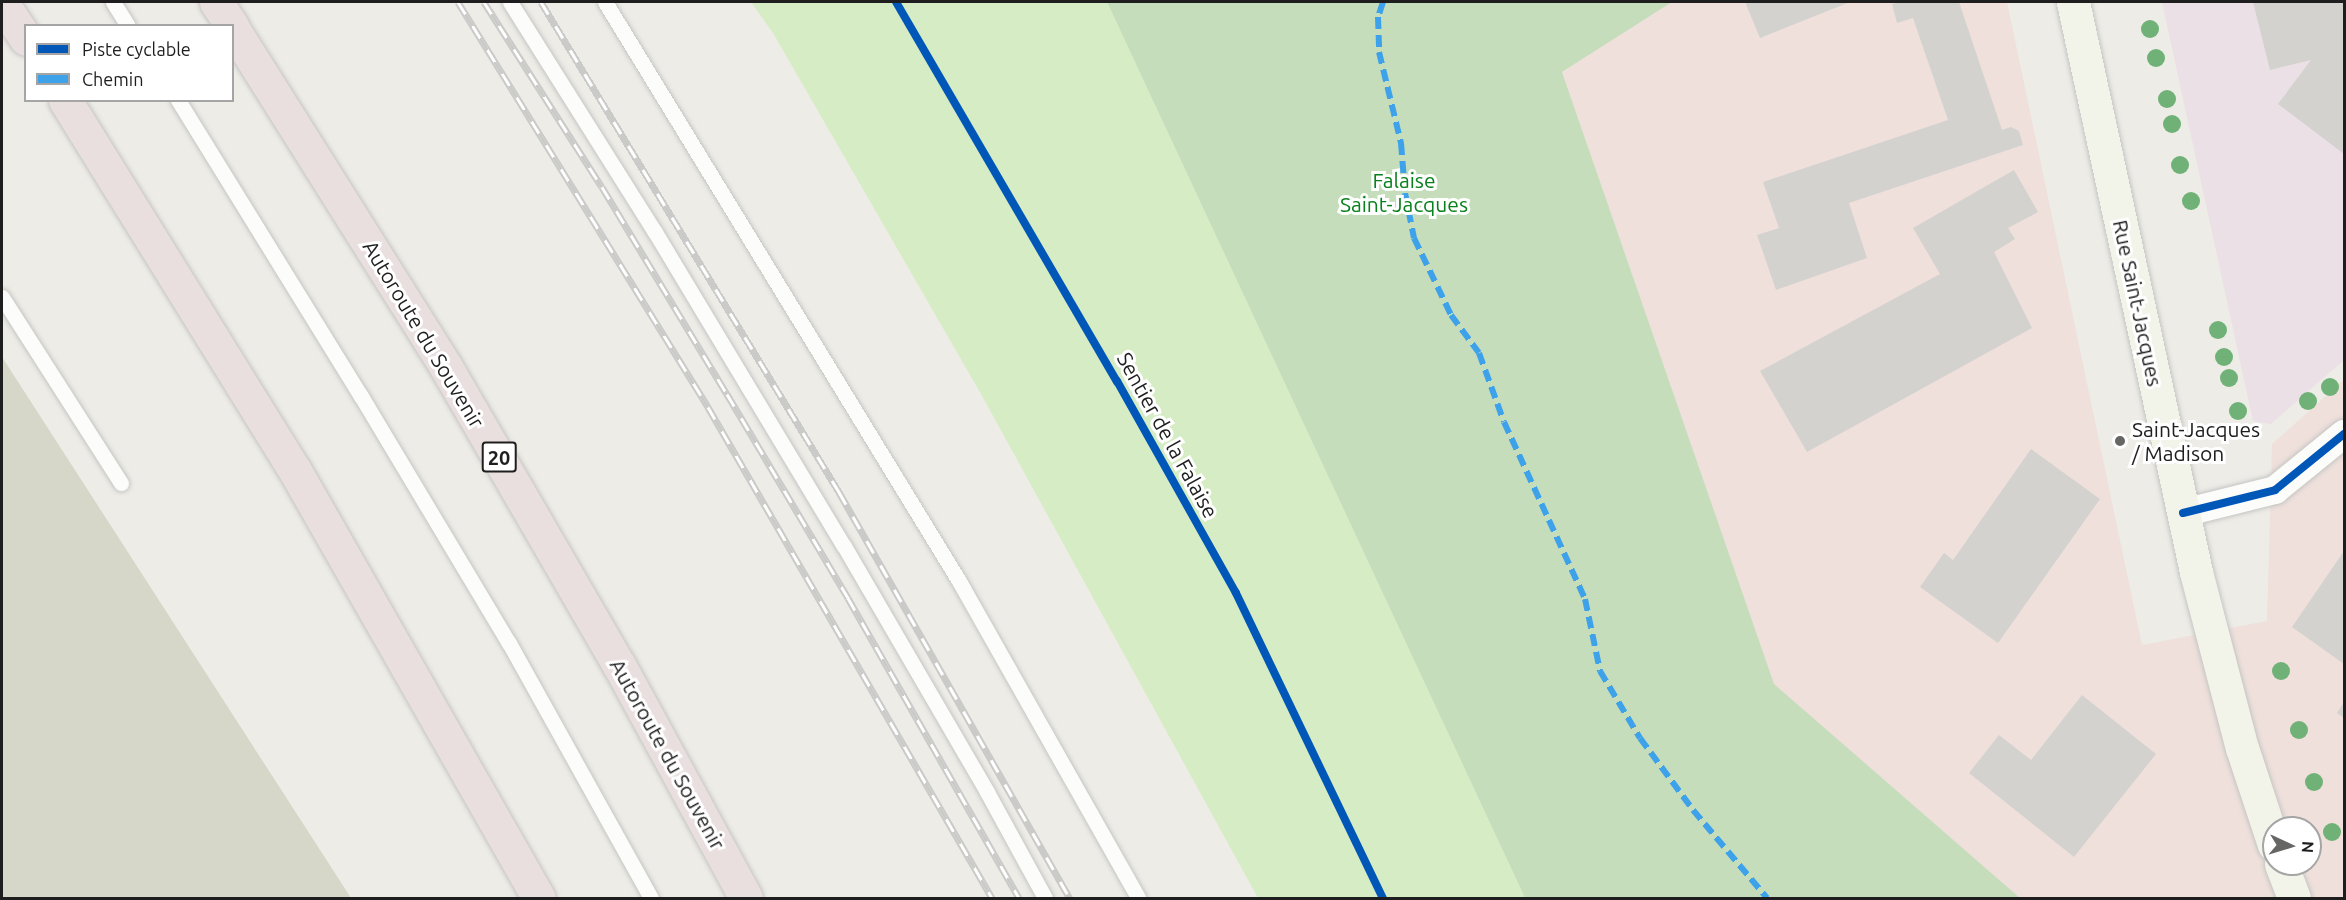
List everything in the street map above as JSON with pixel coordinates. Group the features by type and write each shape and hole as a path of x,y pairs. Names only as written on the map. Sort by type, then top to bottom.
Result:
{"highway":[{"name":"Autoroute du Souvenir","path":"216,2 231,24"},
{"path":"2,3 24,36"},
{"name":"Autoroute du Souvenir","path":"234,29 446,367 625,675 746,898"},
{"path":"66,102 294,469 539,898"}],"main road":[{"name":"Rue Saint-Jacques","path":"2073,2 2183,513 2230,705 2265,816"},
{"path":"2286,876 2294,898"}],"street":[{"path":"2183,513 2275,490 2344,434"}],"lane":[{"path":"112,2 127,24"},
{"path":"510,2 655,232 844,546 987,792 1045,898"},
{"path":"605,2 953,572 1138,898"},
{"path":"179,102 361,396 503,633 651,898"},
{"path":"2,297 121,483"}],"shaded area":[{"path":"1672,2 2007,2 2142,645 2267,621 2272,444 2344,380 2344,898 2020,898 1774,685 1562,72"},
{"path":"2162,2 2344,2 2344,360 2271,424 2253,421"},
{"path":"2,357 351,898 2,898"}],"green space":[{"path":"751,2 1107,2 1525,898 1258,898 981,394 773,33"},
{"name":"Falaise Saint-Jacques","path":"1107,2 1672,2 1562,72 1774,684 2020,898 1525,898"}],"building":[{"path":"1745,2 1850,2 1760,38"},
{"path":"1959,2 2002,130 2011,127 2019,131 2023,145 1849,203 1867,258 1776,290 1757,235 1779,228 1763,182 1948,120 1913,18 1897,23 1892,4"},
{"path":"2253,2 2344,2 2344,154 2278,104 2311,60 2270,70"},
{"path":"2014,170 2038,212 2008,228 2015,239 1994,252 2032,328 1807,452 1760,371 1940,274 1913,228"},
{"path":"2031,449 2100,499 1998,643 1920,587 1944,553 1953,560"},
{"path":"2344,551 2344,664 2292,627"},
{"path":"2082,695 2156,754 2074,857 1969,773 1999,735 2031,760"},
{"path":"2344,702 2344,718 2337,713"}],"railway":[{"path":"458,2 708,407 992,898"},
{"path":"484,2 602,187 727,394 848,598 1019,898"},
{"path":"541,2 839,492 1070,898"}],"marked path":[{"path":"1383,2 1378,17 1379,52 1401,143 1405,193 1414,238 1451,315 1479,353 1504,422 1585,599 1600,671 1640,738 1693,810 1767,898"}],"cycle path":[{"name":"Sentier de la Falaise","path":"896,2 1117,381 1236,593 1383,898"},
{"path":"2183,513 2275,490 2344,434"}],"place":[{"name":"Saint-Jacques / Madison","path":"2120,441"}]}
